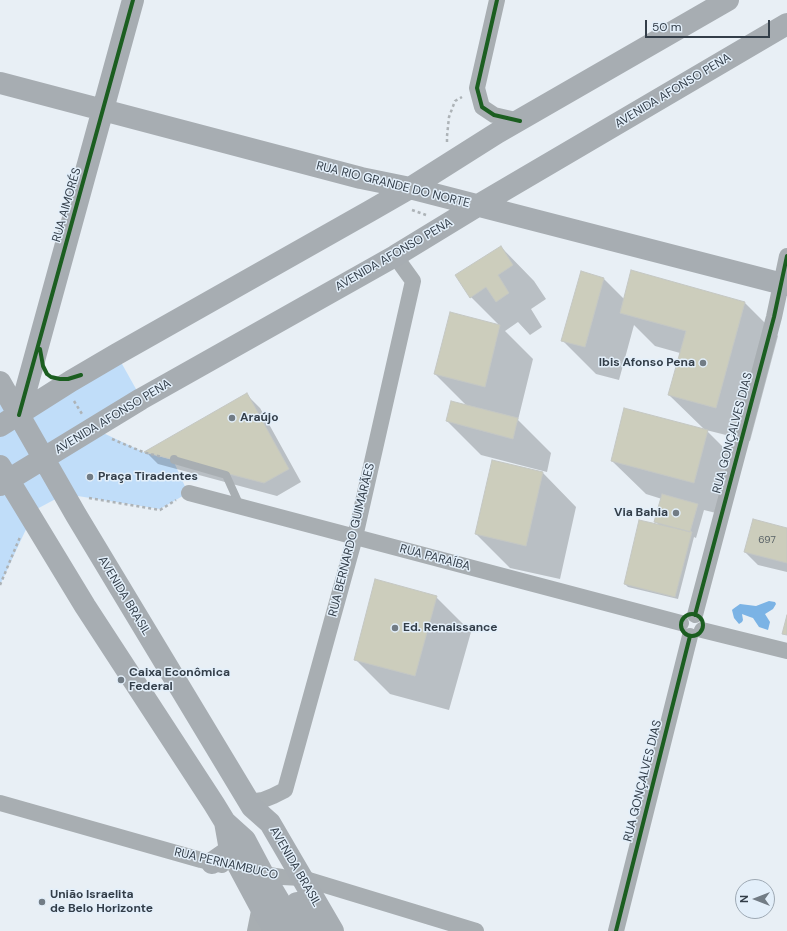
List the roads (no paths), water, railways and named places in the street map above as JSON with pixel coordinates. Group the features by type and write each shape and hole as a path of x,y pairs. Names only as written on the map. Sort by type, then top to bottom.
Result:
{"main road":[{"name":"RUA AIMORÉS","path":"19,415 133,0"},
{"path":"0,426 117,354 379,206 465,153 728,0"},
{"name":"AVENIDA AFONSO PENA","path":"3,477 44,458 142,399 395,256 477,206 787,24"},
{"name":"RUA RIO GRANDE DO NORTE","path":"0,83 361,178 410,188 779,282"},
{"path":"361,178 371,190 379,206"},
{"path":"40,342 41,357 47,374 60,379 73,380"},
{"name":"AVENIDA BRASIL","path":"0,382 76,515 250,805 270,823 282,876 297,931"},
{"name":"AVENIDA BRASIL","path":"3,477 30,515 85,606 225,822 282,876 333,931"},
{"name":"AVENIDA BRASIL","path":"250,805 240,870 275,931"},
{"path":"212,863 244,841"},
{"name":"AVENIDA BRASIL","path":"282,876 314,931"}],"street":[{"path":"497,0 477,88 482,108 494,115 520,121"},
{"name":"RUA BERNARDO GUIMARÃES","path":"250,805 285,790 355,537 413,281 395,256"},
{"path":"779,282 787,256"},
{"name":"RUA GONÇALVES DIAS","path":"695,615 774,317 772,291 779,282"},
{"name":"RUA PARAÍBA","path":"189,494 681,623"},
{"path":"696,633 703,622 701,619 691,614 684,617 681,623 684,633 696,633 787,651"},
{"name":"RUA GONÇALVES DIAS","path":"616,931 696,633"},
{"name":"RUA PERNAMBUCO","path":"0,803 212,863 240,870 282,876 476,931"},
{"path":"255,931 260,906"}],"lane":[{"path":"174,460 226,475 240,507"}],"water":[{"path":"769,601 775,602 776,604 773,609 765,614 770,622 768,630 759,627 753,618 742,614 743,620 739,624 734,618 732,610 740,604 756,606"}],"place":[{"name":"Ibis Afonso Pena","path":"703,363"},
{"name":"Araújo","path":"232,418"},
{"name":"Praça Tiradentes","path":"90,477"},
{"name":"Via Bahia","path":"676,513"},
{"name":"Ed. Renaissance","path":"395,628"},
{"name":"Caixa Econômica Federal","path":"121,680"},
{"name":"União Israelita de Belo Horizonte","path":"42,902"}]}
